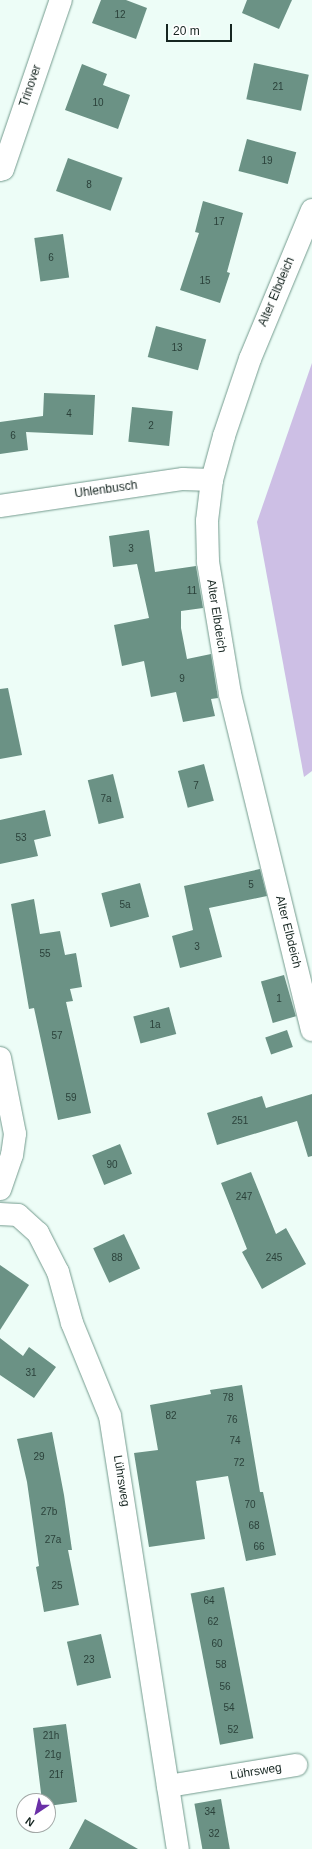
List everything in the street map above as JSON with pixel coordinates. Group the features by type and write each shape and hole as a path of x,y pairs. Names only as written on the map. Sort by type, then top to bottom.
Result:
{"street":[{"name":"Trinover","path":"0,170 3,169 61,0"},
{"name":"Alter Elbdeich","path":"312,210 250,359 224,436 212,480 207,521 208,562 219,638 230,694 312,1030"},
{"name":"Uhlenbusch","path":"0,506 182,479 212,480"},
{"path":"0,1058 14,1127 12,1155 0,1188"},
{"name":"Lührsweg","path":"0,1214 18,1215 38,1233 58,1272 72,1323 110,1416 178,1849"},
{"name":"Lührsweg","path":"168,1786 296,1765"}],"shaded area":[{"path":"312,363 312,771 304,777 257,522"}],"building":[{"path":"101,0 126,0 147,8 136,39 92,23"},
{"path":"247,0 292,0 279,29 242,13"},
{"path":"254,63 309,75 301,111 246,99"},
{"path":"82,64 107,74 103,85 130,95 118,129 65,110"},
{"path":"247,139 296,152 288,184 238,171"},
{"path":"68,158 123,178 111,211 56,191"},
{"path":"203,201 243,213 227,272 230,273 220,303 180,290 199,233 195,232"},
{"path":"63,234 69,278 40,282 34,238"},
{"path":"156,326 206,339 198,370 148,357"},
{"path":"44,393 95,395 93,435 26,432 28,450 0,454 0,422 43,416"},
{"path":"132,407 173,411 169,446 128,442"},
{"path":"149,530 155,572 196,566 203,608 181,611 181,628 187,659 211,654 218,698 211,699 215,716 183,722 176,692 151,697 144,661 122,666 114,625 149,618 137,564 113,567 109,536"},
{"path":"8,688 22,755 0,759 0,689"},
{"path":"204,764 214,801 188,808 178,771"},
{"path":"113,774 124,818 99,824 88,780"},
{"path":"45,810 51,836 34,840 38,856 0,864 0,820"},
{"path":"260,869 267,896 209,908 222,957 180,968 172,936 193,930 184,886"},
{"path":"140,883 149,917 110,927 101,893"},
{"path":"34,899 40,934 60,931 65,955 76,953 82,987 70,989 73,1001 66,1002 91,1113 58,1120 34,1008 29,1009 11,904"},
{"path":"284,975 296,1016 273,1023 261,982"},
{"path":"169,1007 176,1034 141,1044 133,1017"},
{"path":"287,1030 293,1047 271,1055 265,1037"},
{"path":"312,1094 312,1156 308,1157 297,1121 217,1145 207,1113 262,1096 266,1108"},
{"path":"120,1144 132,1174 104,1185 92,1155"},
{"path":"251,1172 276,1234 286,1228 306,1264 262,1289 242,1252 247,1249 221,1183"},
{"path":"124,1234 140,1268 109,1283 93,1248"},
{"path":"0,1265 29,1285 0,1330"},
{"path":"0,1338 23,1356 29,1347 56,1367 34,1398 0,1375"},
{"path":"242,1385 260,1492 263,1492 276,1555 246,1561 228,1476 196,1481 205,1539 149,1547 134,1453 158,1450 150,1405 211,1394 210,1390"},
{"path":"52,1432 64,1495 72,1550 68,1550 79,1605 44,1612 36,1567 39,1566 27,1482 17,1439"},
{"path":"224,1587 253,1738 220,1745 191,1593"},
{"path":"101,1634 111,1678 77,1686 67,1642"},
{"path":"66,1724 77,1802 56,1805 56,1793 41,1793 33,1728"},
{"path":"221,1799 230,1849 202,1849 194,1804"},
{"path":"85,1819 103,1829 138,1849 69,1849"}]}
